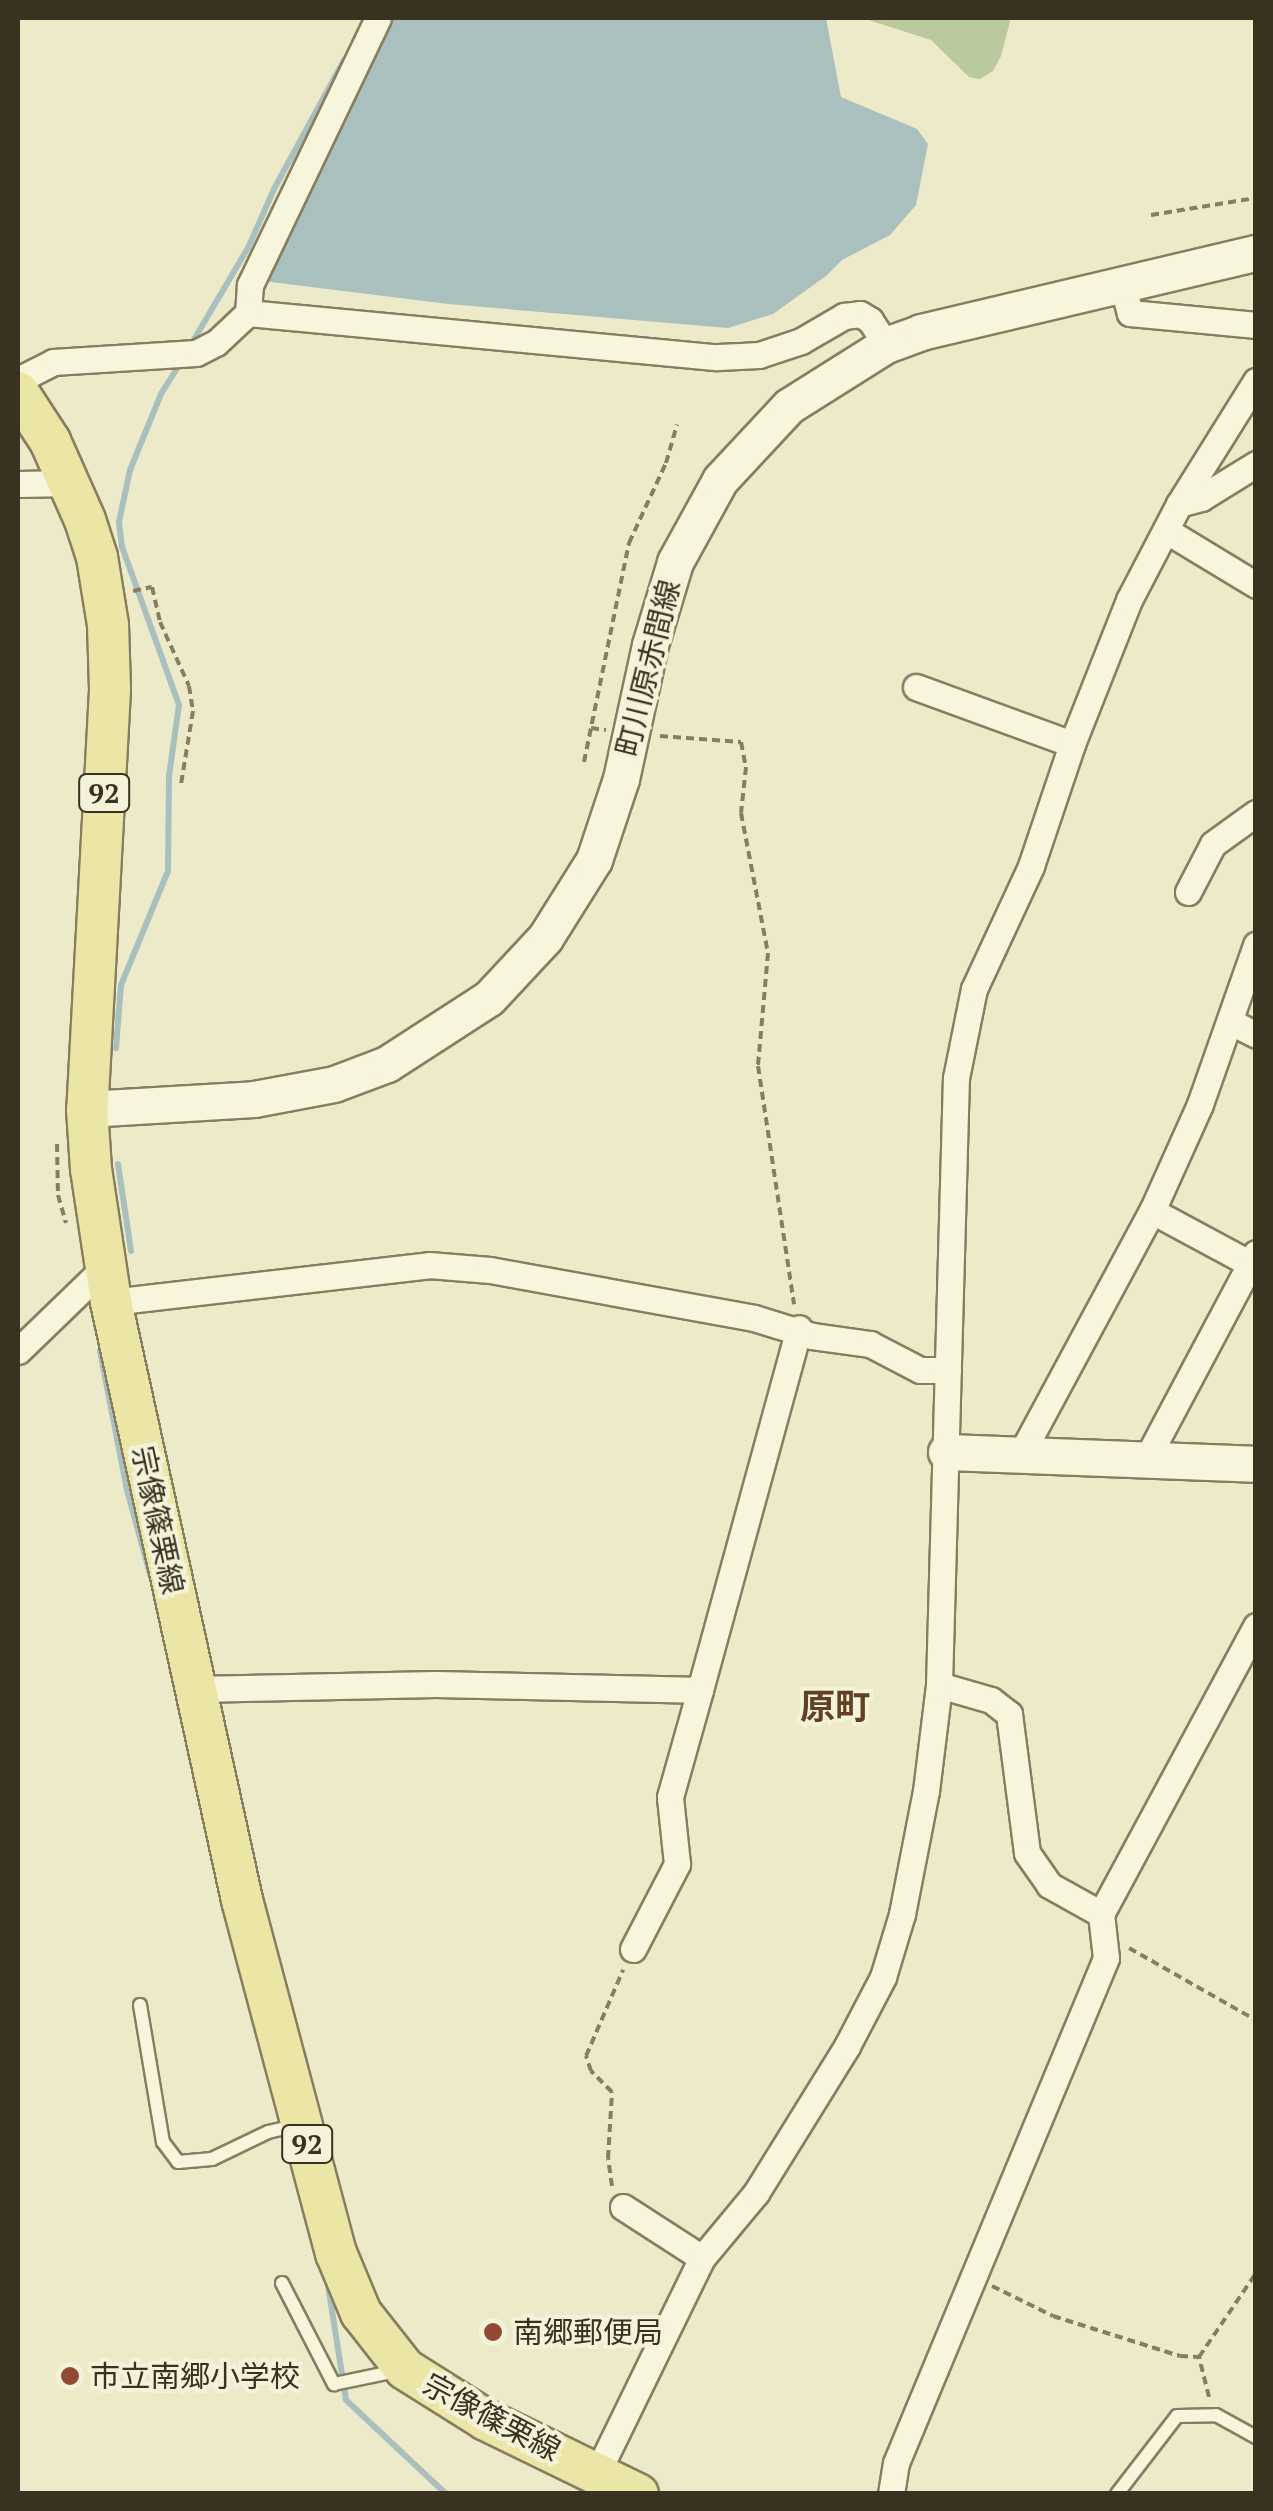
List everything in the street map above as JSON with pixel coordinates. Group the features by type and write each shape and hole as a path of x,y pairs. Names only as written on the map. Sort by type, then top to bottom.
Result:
{"main road":[{"name":"町川原赤間線","path":"87,1109 201,1104 307,1091 387,1064 458,1021 514,973 566,906 604,833 632,734 650,645 675,562 720,480 788,406 886,345 969,318 1256,253"},
{"name":"宗像篠栗線","path":"18,392 50,441 70,483 97,556 103,597 110,690 87,1109 108,1284 242,1900 347,2282 361,2314 404,2368 589,2482 638,2494"},
{"path":"946,1452 1256,1464"}],"street":[{"path":"18,380 53,362 204,351 248,313 250,284 378,18"},
{"path":"1122,282 1130,314 1256,325"},
{"path":"248,313 717,357 758,355 801,341 844,316 860,314 870,320 886,345"},
{"path":"589,2482 702,2258 756,2194 847,2046 883,1977 902,1914 922,1809 938,1685 956,1078 974,989 1031,866 1072,744 1129,600 1179,504 1256,381"},
{"path":"1179,504 1201,498 1256,464"},
{"path":"18,484 70,483"},
{"path":"1167,531 1256,585"},
{"path":"916,687 1072,744"},
{"path":"1188,892 1213,844 1256,813"},
{"path":"1020,1454 1152,1211 1231,1022 1256,945"},
{"path":"1231,1022 1256,1034"},
{"path":"1148,1458 1254,1261 1152,1211"},
{"path":"18,1351 108,1284 429,1265 490,1270 799,1328 812,1336 870,1344 920,1370 948,1370"},
{"path":"634,1948 677,1864 670,1797 799,1328"},
{"path":"890,2494 896,2463 1106,1958 1103,1926 1256,1626"},
{"path":"195,1689 436,1684 700,1690"},
{"path":"938,1685 991,1700 1009,1714 1027,1852 1050,1886 1103,1926"},
{"path":"623,2207 702,2258"}],"lane":[{"path":"140,2004 164,2142 178,2162 212,2159 268,2132 302,2125"},
{"path":"282,2283 334,2384 404,2368"},
{"path":"1118,2494 1177,2416 1216,2415 1256,2437"}],"path":[{"path":"1151,215 1256,198"},
{"path":"584,762 629,544 666,463 677,425"},
{"path":"103,597 152,587 160,622 188,686 193,710 181,784"},
{"path":"632,734 742,742 746,768 741,813 768,953 758,1066 799,1328"},
{"path":"1103,1926 1256,2020"},
{"path":"623,2207 612,2185 608,2158 612,2092 607,2082 591,2071 586,2056 634,1948"},
{"path":"1199,2358 1256,2273"},
{"path":"974,2277 1052,2316 1180,2356 1199,2358"},
{"path":"1199,2358 1216,2415"}],"green space":[{"path":"862,18 1011,18 1001,56 993,71 980,79 969,77 931,40"}],"shaded area":[{"path":"387,18 826,18 841,97 917,129 928,144 916,205 890,235 842,260 773,314 728,328 448,304 263,281"}],"waterway":[{"path":"189,348 248,248 274,189 344,60"},
{"path":"116,1048 121,985 168,871 169,776 179,705 122,547 119,522 130,470 161,394 180,363"},
{"path":"118,1164 131,1251"},
{"path":"100,1351 127,1490 150,1574"},
{"path":"328,2285 346,2400 446,2494"}],"place":[{"name":"南郷郵便局","path":"493,2332"},
{"name":"市立南郷小学校","path":"70,2376"}],"district":[{"name":"原町","path":"835,1706"}]}
